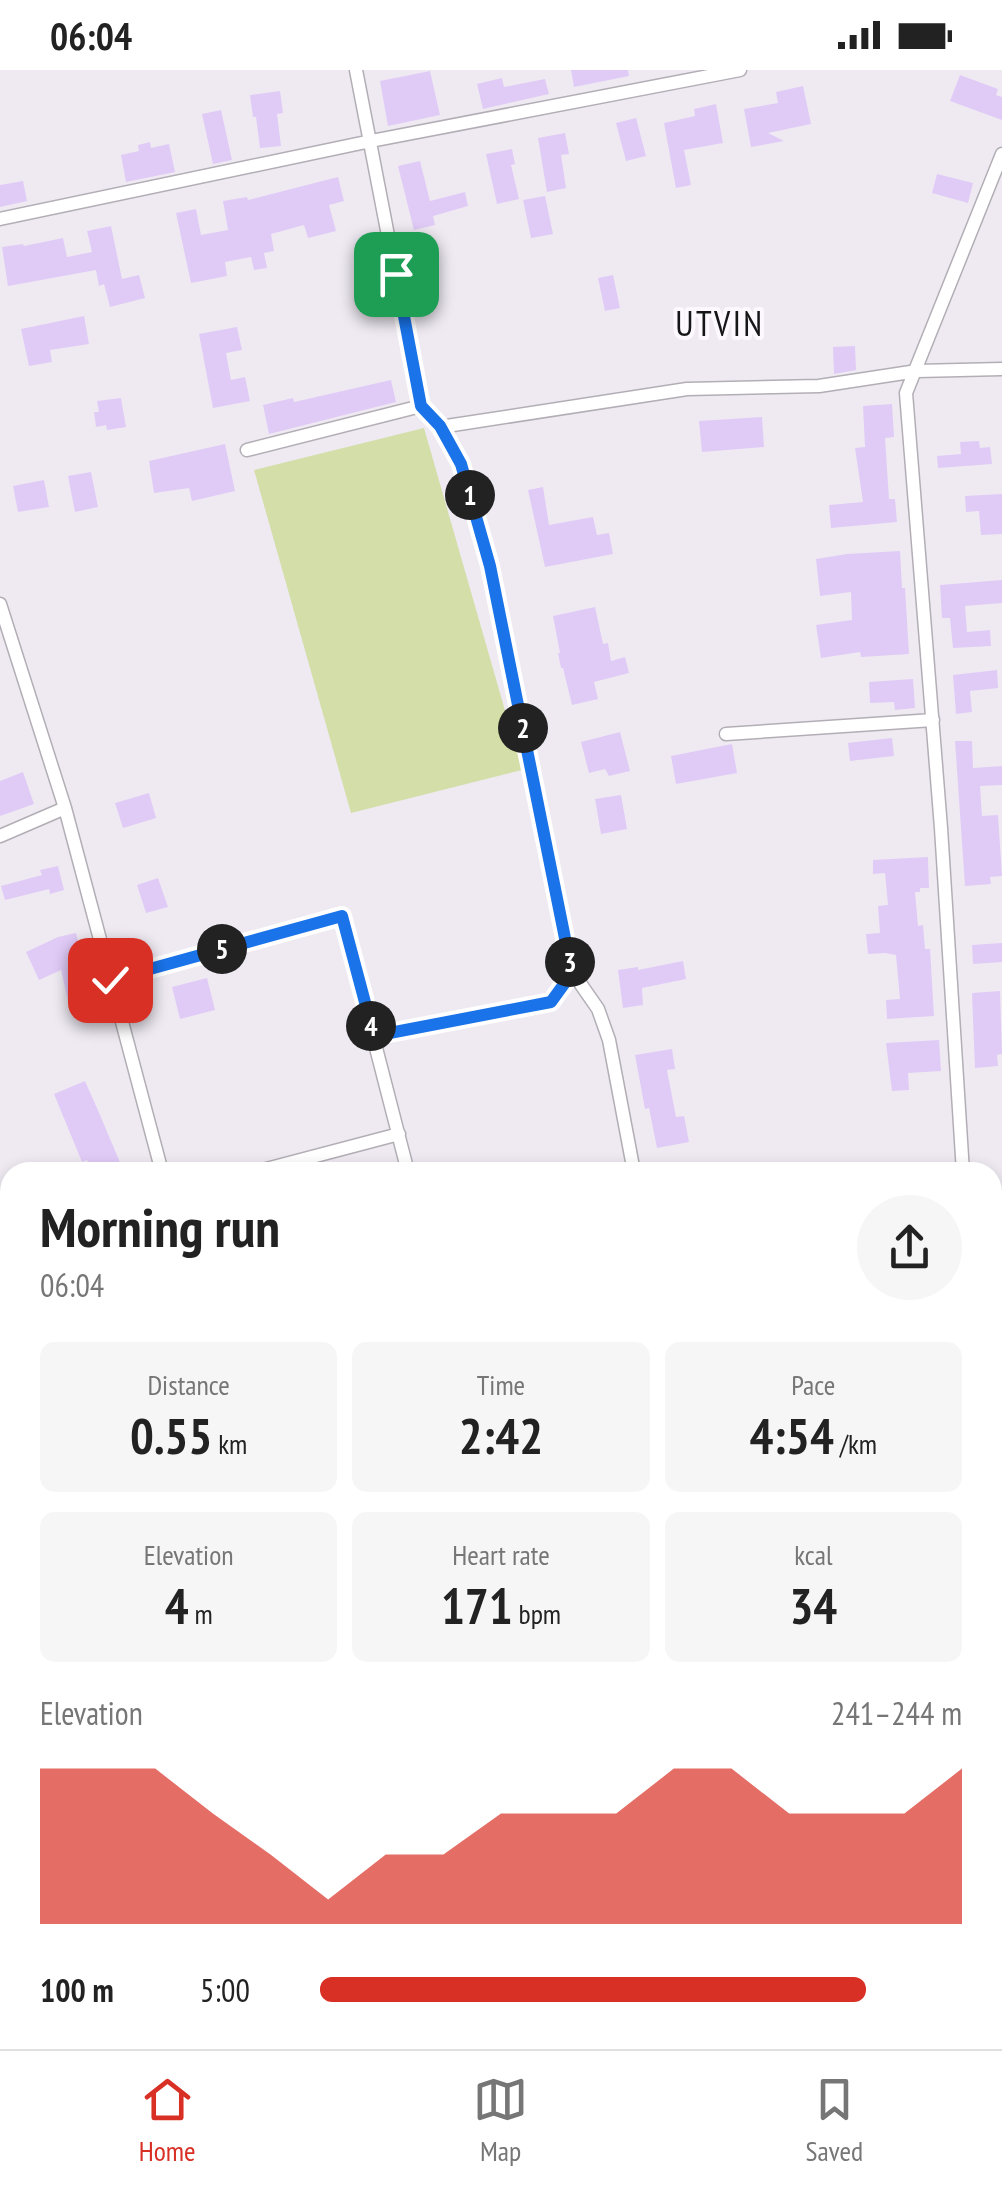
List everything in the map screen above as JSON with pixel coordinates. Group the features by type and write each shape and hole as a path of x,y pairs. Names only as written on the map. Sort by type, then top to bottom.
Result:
{"street":[{"path":"356,70 421,406 440,426 461,464 490,566 572,973 598,1009 610,1040 632,1162"},
{"path":"0,219 371,141 740,70"},
{"path":"963,1162 906,393 1002,154"},
{"path":"440,426 687,389 819,386 917,371 1002,369"},
{"path":"248,450 421,406"},
{"path":"0,604 65,808 159,1162"},
{"path":"726,734 933,720"},
{"path":"0,836 65,808"},
{"path":"110,980 342,916 406,1162"},
{"path":"374,1036 551,1002 572,973"},
{"path":"293,1162 399,1134"}],"green space":[{"path":"424,428 522,770 351,813 254,470"}],"building":[{"path":"571,70 628,70 629,76 574,87"},
{"path":"430,71 440,115 388,126 380,81"},
{"path":"960,75 998,89 1002,120 950,101"},
{"path":"502,78 504,87 545,79 549,94 483,109 477,84"},
{"path":"803,86 811,124 768,133 784,141 751,147 744,109 778,103 776,92"},
{"path":"280,91 283,113 277,114 281,146 260,148 250,95"},
{"path":"716,104 723,143 684,150 691,185 676,188 664,123 695,116 694,109"},
{"path":"221,110 232,160 213,164 202,114"},
{"path":"636,118 646,156 626,161 616,123"},
{"path":"565,133 569,154 561,155 566,188 547,192 538,138"},
{"path":"150,142 151,148 169,144 175,172 126,182 121,155 139,151 138,145"},
{"path":"512,149 515,164 511,165 519,199 497,204 486,154"},
{"path":"420,161 430,201 465,192 468,206 433,216 435,225 414,230 398,166"},
{"path":"937,174 973,183 968,203 932,193"},
{"path":"338,177 344,201 329,205 336,231 308,238 304,225 271,234 274,251 264,253 267,268 254,270 251,257 225,262 227,276 191,283 176,213 196,209 201,235 228,230 223,201 247,197 248,200"},
{"path":"23,181 27,201 0,207 0,185"},
{"path":"545,196 553,234 531,238 523,200"},
{"path":"111,226 122,279 139,275 145,298 110,307 96,270 8,286 2,247 63,238 67,257 92,252 87,231"},
{"path":"613,275 620,308 605,311 598,278"},
{"path":"84,316 89,344 50,350 52,362 29,366 21,329"},
{"path":"237,327 242,350 226,353 231,380 245,377 250,401 213,408 199,334"},
{"path":"855,346 856,370 834,374 833,347"},
{"path":"391,380 396,402 269,434 263,405"},
{"path":"121,398 126,427 96,427 97,401"},
{"path":"892,404 894,437 885,438 889,499 895,499 897,522 831,528 829,505 863,502 855,448 865,447 863,406"},
{"path":"762,417 764,447 702,452 699,421"},
{"path":"979,441 980,448 990,447 992,464 938,468 937,456 961,454 960,442"},
{"path":"225,444 235,491 192,501 189,488 154,493 149,461"},
{"path":"91,472 98,507 75,512 68,476"},
{"path":"44,480 49,507 18,512 13,486"},
{"path":"543,487 549,525 593,517 597,535 609,533 613,554 545,567 528,490"},
{"path":"1002,494 1002,534 981,535 979,511 966,512 965,496"},
{"path":"900,551 909,654 861,657 860,652 821,658 816,625 852,620 851,592 820,596 816,559"},
{"path":"1002,580 1002,603 965,606 967,632 990,630 991,646 953,648 950,618 942,618 940,585"},
{"path":"595,607 611,661 625,657 629,673 594,682 598,699 572,705 561,668 553,616"},
{"path":"997,670 998,688 970,691 972,712 956,714 953,675"},
{"path":"913,679 915,708 895,710 894,702 870,703 869,682"},
{"path":"620,732 630,771 609,776 605,769 589,773 581,742"},
{"path":"892,738 894,756 850,761 848,743"},
{"path":"955,741 972,741 973,768 1002,766 1002,785 980,786 982,816 998,815 1002,876 990,877 991,884 965,886"},
{"path":"732,744 737,773 676,784 671,756"},
{"path":"23,772 34,804 0,816 0,781"},
{"path":"149,793 156,818 123,828 115,803"},
{"path":"621,795 627,829 601,834 595,799"},
{"path":"928,857 929,888 915,892 918,926 923,925 925,949 930,949 934,1016 887,1019 886,1000 900,999 896,955 868,954 866,934 880,933 878,906 888,905 885,873 873,874 873,860"},
{"path":"58,866 64,890 50,894 49,889 5,900 1,886 42,875 40,870"},
{"path":"158,878 168,907 146,913 137,885"},
{"path":"76,933 91,995 68,1000 61,970 39,980 26,952"},
{"path":"1002,943 1002,962 973,964 972,945"},
{"path":"683,961 686,979 642,988 643,1005 623,1008 618,970"},
{"path":"207,978 215,1010 180,1019 172,987"},
{"path":"1000,991 1002,1054 997,1055 998,1066 975,1068 972,993"},
{"path":"939,1040 941,1071 908,1073 909,1090 892,1091 886,1043"},
{"path":"672,1049 675,1069 667,1070 676,1117 684,1116 689,1142 657,1148 635,1055"},
{"path":"85,1081 120,1162 82,1162 54,1094"}],"district":[{"name":"UTVIN","path":"720,324"}],"route":[{"path":"110,980 342,916 374,1036 551,1002 572,973 490,566 461,464 440,426 421,406 396,274"}]}
